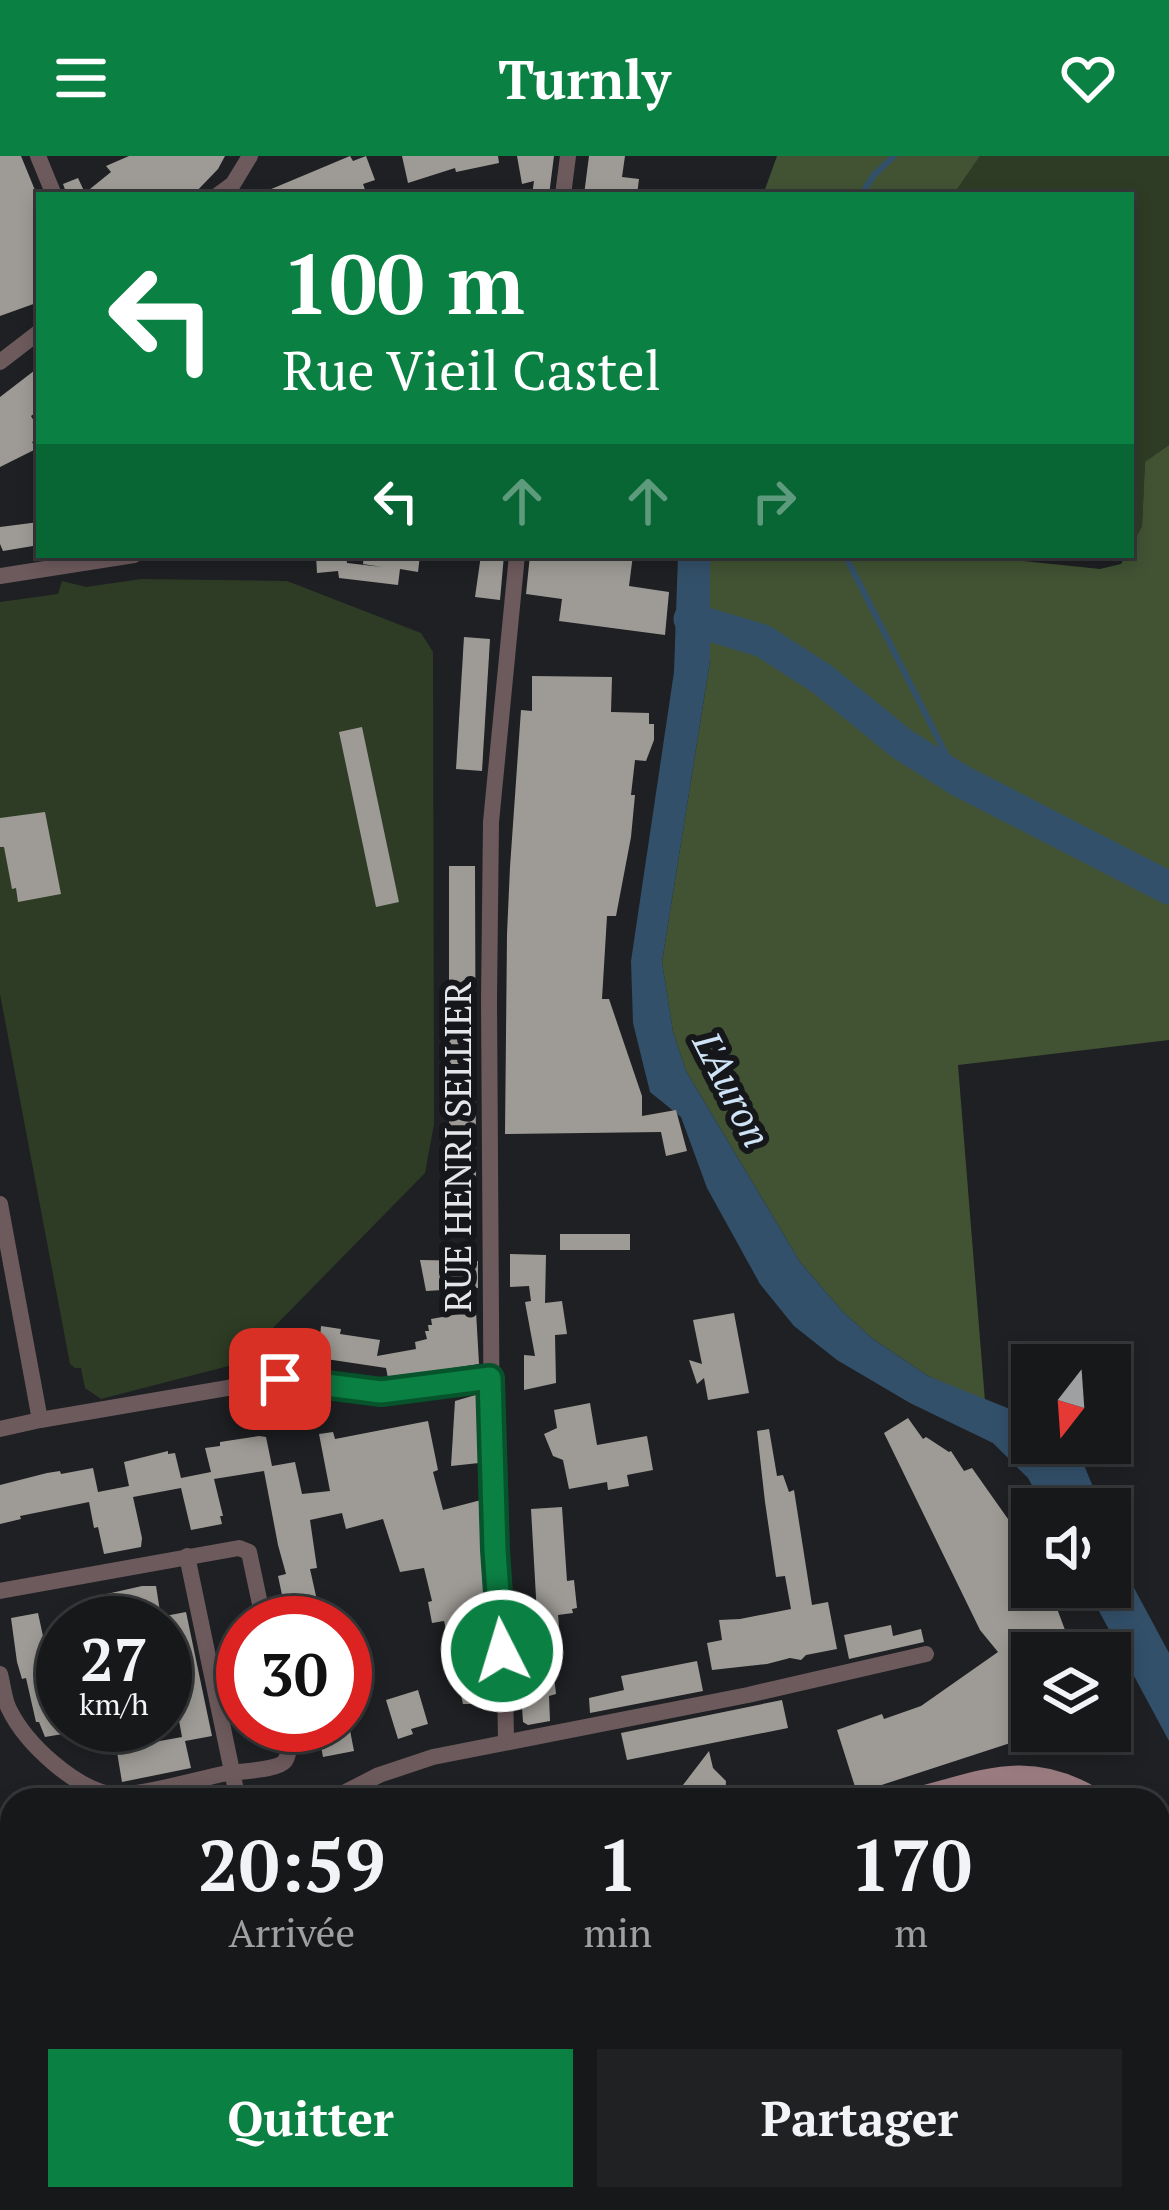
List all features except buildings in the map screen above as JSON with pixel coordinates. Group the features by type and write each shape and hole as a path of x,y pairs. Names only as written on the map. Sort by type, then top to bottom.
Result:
{"main road":[{"path":"962,1788 1013,1775 1073,1788"}],"street":[{"path":"38,156 53,192"},
{"path":"563,192 568,156"},
{"path":"222,192 254,157"},
{"path":"1,357 36,334"},
{"path":"0,576 115,558"},
{"name":"RUE HENRI SELLIER","path":"506,1741 490,1378 491,822 517,558"},
{"path":"0,1204 40,1420"},
{"path":"0,1429 280,1379 381,1392 490,1378"},
{"path":"0,1592 239,1548 249,1552 258,1596"},
{"path":"187,1556 235,1788"},
{"path":"354,1788 427,1759 926,1654"},
{"path":"0,1674 8,1708 35,1748 58,1768 97,1788"},
{"path":"150,1788 277,1767 288,1752"}],"green space":[{"path":"777,156 980,156 955,192 764,192"},
{"path":"980,156 1169,156 1169,445 1145,463 1142,526 1134,541 1134,192 955,192"},
{"path":"1169,445 1169,1040 958,1065 985,1401 928,1376 873,1339 800,1262 686,1071 673,1032 662,962 710,661 710,558 995,558 1100,569 1134,558 1134,541 1142,526 1145,462"},
{"path":"141,579 287,581 421,633 433,652 434,1124 425,1173 269,1332 245,1346 248,1361 101,1399 85,1388 81,1368 70,1364 0,994 0,602 58,594 62,581 86,587"}],"water":[{"path":"678,558 710,558 710,661 662,962 673,1032 686,1071 800,1262 873,1339 928,1376 1011,1410 1011,1461 993,1443 910,1403 837,1360 794,1326 760,1284 707,1188 681,1117 650,1092 633,1023 631,961 674,672"},
{"path":"1014,1464 1084,1464 1093,1488 1033,1488"},
{"path":"1131,1581 1169,1653 1169,1741 1131,1670 1131,1632 1110,1632 1097,1608 1131,1608"}],"waterway":[{"path":"863,192 894,156"},
{"path":"847,558 959,780"},
{"path":"690,619 763,641 822,679 902,744 959,780 1169,888"}],"route":[{"path":"280,1379 381,1392 490,1378 502,1651"}],"water label":[{"name":"L'Auron","path":"733,1089"}]}
